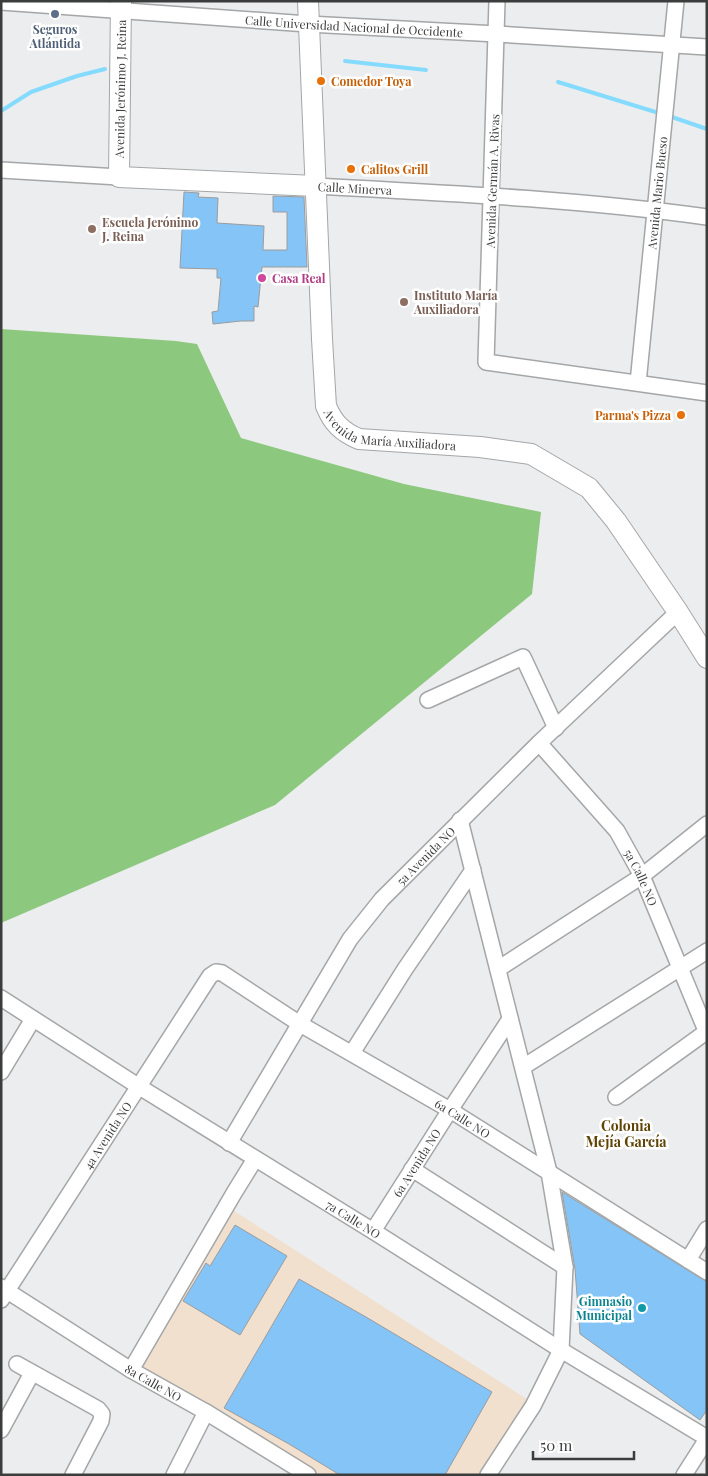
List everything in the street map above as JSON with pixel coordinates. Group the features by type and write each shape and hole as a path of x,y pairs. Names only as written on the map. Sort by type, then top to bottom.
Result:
{"street":[{"name":"Avenida María Auxiliadora","path":"308,1 326,406 335,423 342,430 359,439 480,447 531,454 588,488 616,521 707,658"},
{"name":"Avenida Germán A. Rivas","path":"498,1 486,362 638,383"},
{"name":"Avenida Mario Bueso","path":"638,383 676,1"},
{"name":"Calle Universidad Nacional de Occidente","path":"1,2 121,6 308,24 707,47"},
{"name":"Avenida Jerónimo J. Reina","path":"119,177 121,6"},
{"name":"Calle Minerva","path":"1,170 491,196 655,210 707,218"},
{"path":"638,383 707,394"},
{"name":"5a Avenida NO","path":"229,1143 350,939 382,899 539,743 678,612"},
{"path":"428,700 522,658 556,728"},
{"name":"5a Calle NO","path":"539,743 617,832 642,876 707,1033"},
{"path":"460,820 549,1172 565,1267 561,1350 533,1406 488,1475"},
{"path":"498,969 642,876 707,824"},
{"path":"352,1053 473,870"},
{"path":"523,1067 707,951"},
{"name":"6a Calle NO","path":"216,972 222,973 300,1024 450,1110 707,1272"},
{"name":"4a Avenida NO","path":"3,1292 210,976 216,972"},
{"name":"7a Calle NO","path":"1,998 138,1086 561,1350 707,1438"},
{"path":"1,1072 33,1019"},
{"name":"6a Avenida NO","path":"373,1231 510,1019"},
{"path":"616,1097 707,1033"},
{"path":"131,1370 256,1158"},
{"path":"412,1169 565,1267"},
{"path":"688,1260 707,1229"},
{"name":"8a Calle NO","path":"3,1292 131,1370 206,1412 308,1475"},
{"path":"17,1364 98,1409 102,1414 101,1420 73,1475"},
{"path":"1,1430 32,1373"},
{"path":"174,1475 206,1412"},
{"path":"684,1475 707,1438"}],"shaded area":[{"path":"225,1205 533,1403 486,1475 314,1475 130,1367"}],"green space":[{"path":"1,329 197,344 241,438 404,484 541,512 532,594 275,805 1,923"}],"building":[{"path":"184,192 199,193 198,197 218,198 217,223 264,226 263,250 287,250 287,212 273,212 273,196 304,197 307,267 262,267 258,307 254,306 254,321 213,324 212,312 218,311 221,278 217,278 217,269 180,268"},
{"name":"Gimnasio Municipal","path":"562,1192 707,1282 707,1410 700,1420 580,1334 575,1269"},
{"path":"235,1225 287,1256 240,1335 183,1301 206,1263 210,1266"},
{"path":"299,1279 492,1392 445,1475 340,1475 224,1408"}],"waterway":[{"path":"345,61 426,70"},
{"path":"1,111 31,92 77,76 105,69"},
{"path":"558,82 662,114"},
{"path":"669,116 707,129"}],"place":[{"name":"Seguros Atlántida","path":"55,14"},
{"name":"Comedor Toya","path":"321,81"},
{"name":"Calitos Grill","path":"351,169"},
{"name":"Escuela Jerónimo J. Reina","path":"92,229"},
{"name":"Casa Real","path":"262,278"},
{"name":"Instituto María Auxiliadora","path":"404,302"},
{"name":"Parma's Pizza","path":"681,415"},
{"name":"Gimnasio Municipal","path":"642,1308"}],"district":[{"name":"Colonia Mejía García","path":"626,1134"}]}
